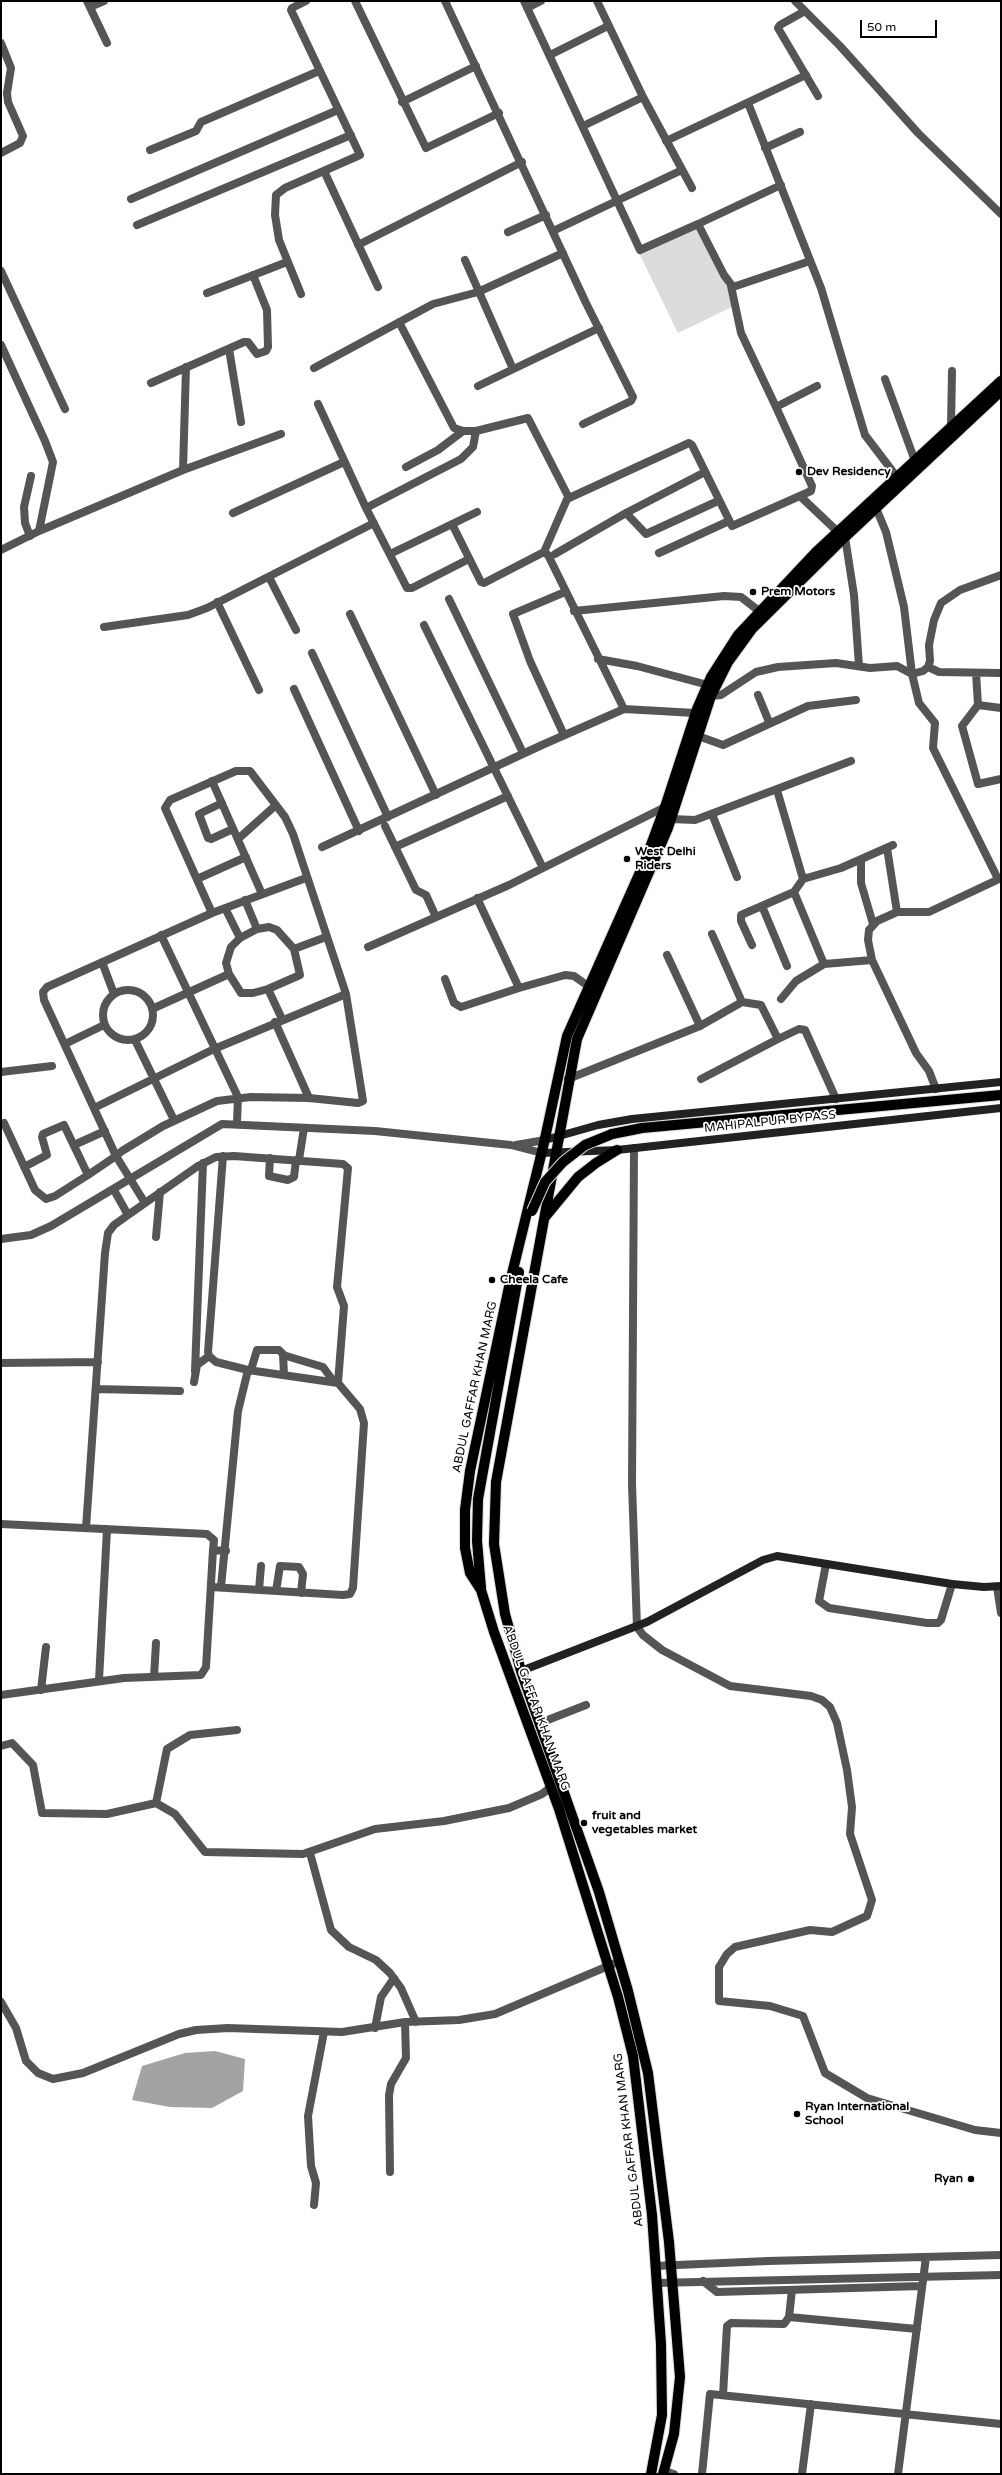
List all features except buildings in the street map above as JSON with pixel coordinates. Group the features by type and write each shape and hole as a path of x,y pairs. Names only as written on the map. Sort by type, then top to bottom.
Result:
{"main road":[{"name":"ABDUL GAFFAR KHAN MARG","path":"663,2473 674,2434 680,2389 673,2282 648,2073 620,1961 584,1843 521,1671 505,1614 496,1565 494,1499 543,1221 557,1153 558,1138 568,1079 581,1026 648,879 671,819 711,696 728,662 742,641 897,477 1001,381"},
{"name":"ABDUL GAFFAR KHAN MARG","path":"651,2474 662,2415 661,2344 651,2207 635,2068 627,2026 551,1787 496,1637 481,1590 470,1573 465,1548 465,1510 470,1471 510,1282 545,1140 566,1036 645,861 665,807 695,714 708,685 728,648 759,611 842,535 876,508 1000,395"},
{"path":"481,1590 477,1541 478,1499 522,1254 532,1211 545,1182 563,1162 585,1145 612,1134 642,1128 1001,1095"},
{"path":"543,1221 578,1178 596,1163 616,1150"}],"street":[{"path":"104,1 88,4 107,43"},
{"path":"301,294 287,262 276,226 276,195 285,188 360,156 291,10 292,8 306,1"},
{"path":"355,1 402,102 426,148 499,113"},
{"path":"445,1 522,162 563,253 634,399 583,424"},
{"path":"541,1 525,4 640,250 781,185"},
{"path":"597,1 643,97 692,188"},
{"path":"795,1 853,60 918,133 1001,214"},
{"path":"805,11 778,26 818,96"},
{"path":"550,55 608,26"},
{"path":"1,44 11,68 7,93 8,102 23,136 20,144 1,153"},
{"path":"402,102 476,66"},
{"path":"150,150 196,131 202,122 319,71"},
{"path":"666,141 806,75"},
{"path":"583,126 643,97"},
{"path":"748,103 810,261 866,435 897,477"},
{"path":"131,199 338,110"},
{"path":"766,148 800,132"},
{"path":"137,225 351,135"},
{"path":"358,245 522,162"},
{"path":"553,231 682,170"},
{"path":"324,171 378,287"},
{"path":"508,232 546,215"},
{"path":"568,497 571,498 689,443 731,526 811,490 812,486 741,333 731,286 698,224"},
{"path":"314,368 433,304 478,292 563,253"},
{"path":"465,260 513,369"},
{"path":"731,286 810,261"},
{"path":"207,293 287,262"},
{"path":"1,271 65,409"},
{"path":"151,383 246,341 257,354 267,349 267,310 253,275"},
{"path":"399,322 451,425 463,431 476,431 528,418 568,497"},
{"path":"478,386 599,328"},
{"path":"1,345 45,441 53,462 39,531"},
{"path":"229,349 241,422"},
{"path":"183,470 186,367"},
{"path":"951,428 952,371"},
{"path":"885,379 914,461"},
{"path":"776,407 817,386"},
{"path":"318,404 366,508 408,589 469,559"},
{"path":"406,467 438,450 463,431"},
{"path":"366,508 461,459 473,447 476,431"},
{"path":"1,550 39,531 183,470 281,434"},
{"path":"233,513 344,462"},
{"path":"555,554 626,513 705,472"},
{"path":"30,536 24,514 31,476"},
{"path":"800,496 842,535 854,595 859,666"},
{"path":"452,524 482,583 544,552 568,497"},
{"path":"626,513 646,534 718,501"},
{"path":"873,924 897,912 929,912 1000,878 933,748 935,723 919,703 912,674 904,607 886,532 876,508"},
{"path":"390,554 477,512"},
{"path":"659,553 729,521"},
{"path":"104,627 188,615 269,577 374,523"},
{"path":"544,552 548,555 564,592 624,709"},
{"path":"912,674 928,667 930,661 928,645 934,620 941,603 960,590 1001,575"},
{"path":"269,577 296,630"},
{"path":"564,592 513,614 530,661 564,735"},
{"path":"574,611 724,596 741,597 759,611"},
{"path":"449,599 524,753"},
{"path":"217,602 259,690"},
{"path":"350,614 436,795"},
{"path":"424,625 543,868"},
{"path":"312,653 388,817"},
{"path":"598,659 637,666 708,685"},
{"path":"711,696 715,697 725,693 763,669 828,664 897,666 912,674"},
{"path":"928,667 939,672 1001,673"},
{"path":"976,672 978,706 962,726 978,784 1001,779"},
{"path":"294,689 359,830"},
{"path":"758,695 770,722"},
{"path":"698,736 723,745 770,722 813,704 856,700"},
{"path":"978,706 1001,708"},
{"path":"322,847 436,795 493,767 624,709 695,714"},
{"path":"671,819 690,821 712,814 851,761"},
{"path":"4,1123 35,1190 46,1199 55,1196 174,1120 217,1101 238,1097 309,1098 358,1103 363,1101 346,994 306,878 293,834 258,778 247,769 236,771 170,800 165,808 212,913"},
{"path":"212,781 262,894"},
{"path":"777,790 803,879"},
{"path":"395,847 508,796"},
{"path":"222,803 199,814 208,838 211,839 233,829"},
{"path":"238,839 276,805"},
{"path":"368,947 543,868 665,807"},
{"path":"712,814 737,877"},
{"path":"385,826 416,890 426,895 436,917"},
{"path":"752,945 740,916 794,892 803,879 841,868 890,846 897,912"},
{"path":"197,879 246,857"},
{"path":"861,860 861,883 873,924 868,940 872,960 916,1053 929,1071 936,1089"},
{"path":"145,1203 116,1156 44,1000 43,992 47,987 212,913 306,878"},
{"path":"794,892 824,964"},
{"path":"477,898 519,988"},
{"path":"245,900 257,929"},
{"path":"762,906 787,966"},
{"path":"225,908 240,938"},
{"path":"269,927 277,930 294,949 300,975 268,989 253,993 241,993 229,974 227,957 231,948 240,938 257,929 269,927"},
{"path":"712,934 742,1002"},
{"path":"161,936 238,1097 237,1123"},
{"path":"294,949 326,936"},
{"path":"667,955 700,1026"},
{"path":"781,999 796,981 824,964 872,960"},
{"path":"102,962 114,994"},
{"path":"152,1009 229,974"},
{"path":"445,979 454,1003 461,1007 565,975 574,976 588,986"},
{"path":"268,989 309,1098"},
{"path":"122,990 139,992 146,998 152,1009 152,1022 149,1029 135,1040 128,1041 114,1037 104,1025 102,1011 105,1004 114,994 122,990"},
{"path":"94,1108 214,1049 279,1020 346,994"},
{"path":"568,1079 700,1026 742,1002 761,1005 778,1039"},
{"path":"65,1044 104,1025"},
{"path":"701,1079 800,1029 805,1030 836,1099"},
{"path":"135,1040 174,1120"},
{"path":"1,1072 52,1066"},
{"name":"MAHIPALPUR BYPASS","path":"545,1140 558,1138 598,1125 632,1119 1001,1082"},
{"name":"MAHIPALPUR BYPASS","path":"542,1153 616,1150 1001,1108"},
{"path":"1,1239 31,1235 114,1190 214,1127 222,1124 237,1123 375,1131 511,1145 542,1153"},
{"path":"24,1167 46,1156 48,1153 42,1136 62,1126 66,1127 88,1175"},
{"path":"270,1158 269,1176 288,1180 294,1177 304,1128"},
{"path":"74,1145 105,1131"},
{"path":"511,1145 545,1140"},
{"path":"634,1148 632,1484 637,1627 643,1635 662,1650 730,1686 812,1696 822,1700 830,1707 838,1724 852,1798 850,1834 870,1890 871,1909 867,1916 832,1932 810,1930 735,1947 727,1954 719,1967 719,2001 770,2006 803,2016 825,2073 867,2098 975,2130 1001,2133"},
{"path":"86,1528 106,1242 108,1233 114,1225 203,1163 223,1156 343,1164 348,1168 336,1287 344,1306 336,1383"},
{"path":"223,1156 208,1352 209,1356 216,1362 249,1370 336,1383"},
{"path":"194,1382 203,1163"},
{"path":"114,1190 128,1215"},
{"path":"156,1237 160,1192"},
{"path":"221,1588 226,1551 238,1411 255,1352 260,1349 279,1350 283,1356 284,1375"},
{"path":"195,1371 198,1363 209,1356"},
{"path":"211,1587 343,1595 350,1594 353,1588 364,1424 360,1409 323,1367 283,1356"},
{"path":"1,1363 98,1362"},
{"path":"96,1389 180,1392"},
{"path":"1,1524 207,1534 214,1540 206,1667 204,1672 198,1676 99,1680 1,1695"},
{"path":"99,1680 107,1529"},
{"path":"213,1550 226,1551"},
{"path":"521,1671 637,1627 766,1558 786,1556 826,1564 952,1584 999,1587 1001,1613"},
{"path":"826,1564 819,1601 823,1606 844,1610 927,1623 938,1623 943,1616 952,1584"},
{"path":"259,1590 261,1566"},
{"path":"276,1591 280,1566 299,1568 303,1574 302,1593"},
{"path":"154,1677 156,1643"},
{"path":"41,1690 46,1647"},
{"path":"540,1723 586,1705"},
{"path":"156,1803 168,1749 190,1735 237,1730"},
{"path":"1,1746 12,1743 33,1765 42,1813 107,1814 156,1803 175,1814 205,1852 276,1855 310,1853 375,1830 444,1821 509,1808 537,1796 551,1787"},
{"path":"310,1853 331,1930 349,1947 376,1960 394,1978 401,1988 416,2022"},
{"path":"1,2002 16,2028 26,2061 38,2073 53,2079 83,2073 179,2034 196,2030 228,2028 324,2032 375,2028 405,2022 459,2020 495,2014 620,1961"},
{"path":"375,2028 381,1997 394,1978"},
{"path":"390,2172 389,2095 391,2084 406,2058 405,2022"},
{"path":"314,2205 316,2183 311,2166 308,2116 324,2032"},
{"path":"655,2266 1001,2255"},
{"path":"898,2474 926,2257"},
{"path":"656,2282 1001,2275"},
{"path":"703,2281 717,2292 922,2286"},
{"path":"723,2395 726,2326 731,2323 780,2324 787,2322 789,2317 792,2290"},
{"path":"789,2317 917,2328"},
{"path":"702,2474 710,2394 1001,2424"},
{"path":"802,2474 811,2404"},
{"path":"663,2473 674,2474"}],"shaded area":[{"path":"698,224 736,305 678,333 639,253"},
{"path":"215,2051 245,2059 243,2091 212,2108 170,2107 132,2100 142,2066 185,2053"}],"place":[{"name":"Dev Residency","path":"799,472"},
{"name":"Prem Motors","path":"753,592"},
{"name":"West Delhi Riders","path":"627,859"},
{"name":"Cheela Cafe","path":"492,1280"},
{"name":"fruit and vegetables market","path":"584,1823"},
{"name":"Ryan International School","path":"797,2114"},
{"name":"Ryan","path":"971,2179"}]}
